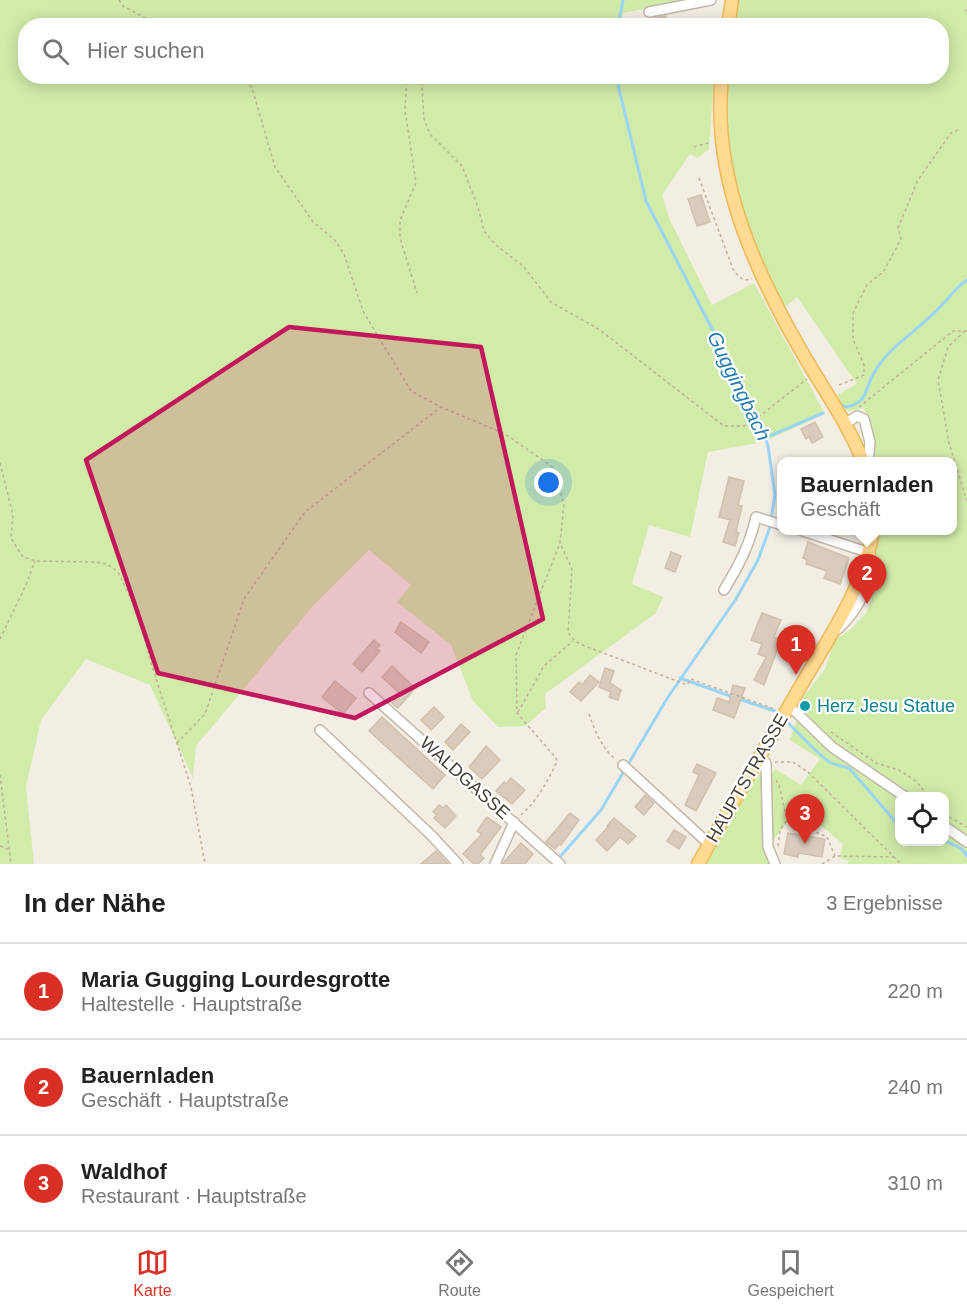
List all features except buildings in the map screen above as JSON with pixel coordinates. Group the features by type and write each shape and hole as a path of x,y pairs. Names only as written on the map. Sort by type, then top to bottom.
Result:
{"main road":[{"path":"730,18 732,0"},
{"path":"721,84 719,114 727,178 761,274 779,311 863,457"},
{"name":"HAUPTSTRASSE","path":"698,864 762,760 777,726 830,637 861,579 870,553 872,535"}],"street":[{"path":"649,12 711,0"},
{"path":"845,424 857,416 864,419 870,442 867,457"},
{"path":"724,590 751,541 756,518 777,523"},
{"path":"813,535 870,553"},
{"name":"WALDGASSE","path":"369,693 560,864"},
{"path":"787,710 797,713 832,747 898,792"},
{"path":"320,730 431,835 458,864"},
{"path":"762,760 768,847 775,864"},
{"path":"627,768 709,844"},
{"path":"495,864 514,822"},
{"path":"949,829 967,842"}],"path":[{"path":"118,0 123,6 145,18"},
{"path":"249,84 252,88 275,167 313,222 334,239 344,254 363,311 411,391 441,407 505,434 554,468 564,505 560,543 516,655 517,713 557,762 533,805 514,822"},
{"path":"407,84 405,110 416,183 400,220 400,238 417,293"},
{"path":"421,84 424,119 430,134 462,166 478,207 484,231 496,245 524,267 550,302 600,330 724,426 744,426 814,373"},
{"path":"838,385 864,375 864,365 853,339 853,313 867,285 884,271 901,239 898,228 918,180 951,133 958,130"},
{"path":"694,147 711,142 721,142"},
{"path":"699,178 733,269 744,280 750,280 761,274"},
{"path":"857,416 859,407 952,331 966,331"},
{"path":"954,457 938,380 948,347 966,331"},
{"path":"177,743 205,714 244,599 305,512 441,407"},
{"path":"0,463 13,515 11,538 23,556 35,561 107,564 118,572 137,611 191,787 205,864"},
{"path":"957,468 967,501"},
{"path":"560,543 572,569 568,633 574,640 614,658 682,683 687,684 691,679 775,709 780,703 787,710"},
{"path":"0,639 35,561"},
{"path":"517,713 544,666 574,640"},
{"path":"589,714 596,733 607,752 627,768"},
{"path":"826,728 876,763 899,770 916,781 925,792"},
{"path":"762,760 779,785 787,820 780,830 777,853"},
{"path":"762,760 793,762 808,772 901,864"},
{"path":"0,775 11,864"},
{"path":"949,816 967,827"},
{"path":"787,820 827,837 835,856"},
{"path":"0,846 10,850"},
{"path":"822,864 835,856 895,857"}],"highlighted area":[{"path":"289,327 481,347 543,619 355,718 158,673 86,460"}],"green space":[{"path":"0,0 691,0 623,13 622,18 18,18 18,84 714,84 709,149 698,158 690,154 662,195 670,220 712,305 754,283 825,414 763,442 708,452 690,537 649,525 632,584 663,597 656,613 545,694 546,708 525,726 498,727 473,701 451,645 397,602 411,585 369,550 313,606 196,746 193,778 150,685 86,659 41,720 26,787 34,864 0,864"},
{"path":"737,0 967,0 967,864 847,864 849,861 839,858 843,844 799,807 764,852 771,864 705,864 755,774 770,776 775,769 801,785 820,759 790,740 804,696 825,669 835,640 851,629 866,613 872,599 868,597 877,564 873,560 877,535 957,535 957,457 873,457 873,433 867,414 863,408 848,411 835,396 857,384 797,297 785,307 753,240 733,184 728,148 727,84 949,84 949,18 736,18"}],"waterway":[{"name":"Guggingbach","path":"620,18 623,0"},
{"name":"Guggingbach","path":"558,859 601,810 668,697 736,599 758,560 769,530 775,495 768,446 760,422 646,201 618,84"},
{"path":"843,405 846,407 853,405 862,399 880,363 967,280"},
{"path":"765,438 823,413"},
{"path":"680,678 733,697"},
{"path":"739,699 775,711 780,716"},
{"path":"785,720 828,761 850,769 895,821"},
{"path":"949,842 962,849 967,856"}],"place":[{"name":"Bauernladen","path":"867,604"},
{"name":"Maria Gugging Lourdesgrotte","path":"796,675"},
{"name":"Herz Jesu Statue","path":"805,706"},
{"name":"Waldhof","path":"805,844"}]}
